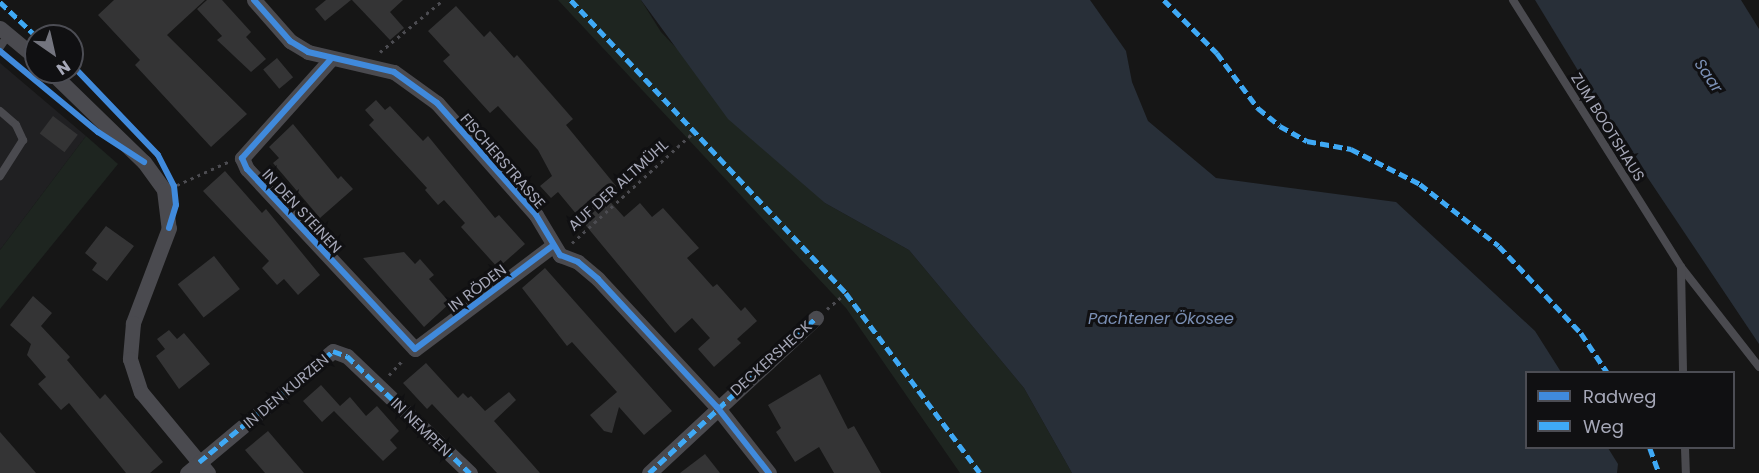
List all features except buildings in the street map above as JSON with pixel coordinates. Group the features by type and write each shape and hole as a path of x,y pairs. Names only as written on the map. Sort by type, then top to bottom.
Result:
{"street":[{"name":"FISCHERSTRASSE","path":"254,0 290,41 330,60 367,63 394,72 437,103 536,216 556,251"},
{"path":"2,35 24,50"},
{"path":"242,158 330,60"},
{"path":"63,84 144,162 164,190 169,228 133,323 130,358 141,392 204,468 187,473"},
{"name":"IN DEN STEINEN","path":"242,158 247,169 415,349"},
{"path":"556,251 578,262 598,279 717,407 769,473"},
{"name":"IN RÖDEN","path":"415,349 556,251"},
{"name":"DECKERSHECK","path":"649,473 717,407 820,315"},
{"name":"IN DEN KURZEN","path":"204,468 333,351 347,356 376,383"},
{"name":"IN NEMPEN","path":"376,383 470,473"}],"lane":[{"name":"ZUM BOOTSHAUS","path":"1513,0 1681,267 1759,367"},
{"path":"0,111 16,125 23,140 0,176"},
{"path":"1681,267 1683,371"},
{"path":"1685,449 1686,473"}],"path":[{"path":"367,63 443,0"},
{"path":"164,190 242,158"},
{"path":"376,383 415,349"}],"shaded area":[{"path":"558,0 641,0 661,32 825,203 909,250 1024,388 1072,473 960,473 846,308"},
{"path":"0,63 86,136 0,250"},
{"path":"86,136 118,164 0,309 0,250"}],"water":[{"name":"Pachtener Ökosee","path":"641,0 1090,0 1126,51 1132,82 1148,121 1216,178 1396,202 1535,331 1560,371 1525,371 1525,449 1609,449 1618,464 1617,473 1072,473 1024,388 909,250 825,203 728,119"},
{"name":"Saar","path":"1535,0 1741,0 1759,29 1759,344 1599,105"}],"marked path":[{"path":"571,0 846,293 980,473"},
{"path":"1164,0 1217,53 1258,108 1280,126 1307,141 1351,149 1420,184 1499,246 1581,333 1606,371"},
{"path":"0,2 24,25"},
{"path":"649,473 816,318"},
{"path":"199,462 333,351 347,356 470,473"},
{"path":"1650,449 1659,473"}],"cycle path":[{"path":"254,0 290,41 308,52 394,72 437,103 536,215 560,255 578,262 598,279 717,407 769,473"},
{"path":"0,51 98,132 144,162"},
{"path":"330,60 242,158 247,169 415,349 552,246"},
{"path":"84,78 158,155 174,186 176,205 169,228"}]}
